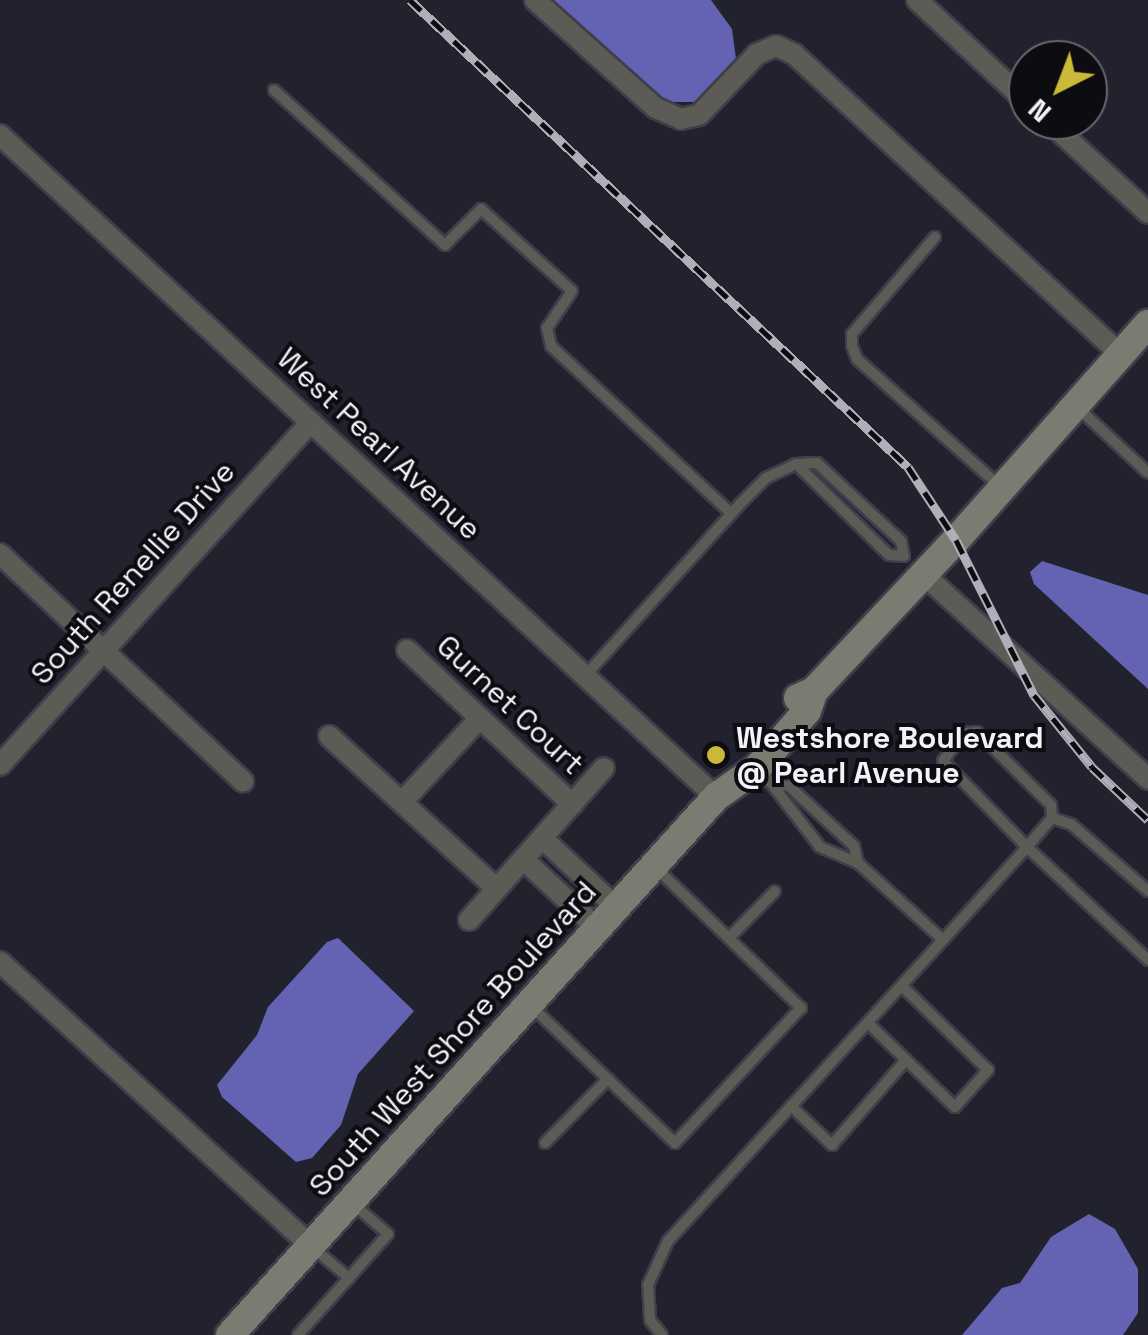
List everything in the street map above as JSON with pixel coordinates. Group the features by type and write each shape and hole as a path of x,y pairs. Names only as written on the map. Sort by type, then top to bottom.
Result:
{"street":[{"path":"535,0 656,108 682,119 699,115 757,54 776,46 794,54 1120,355"},
{"path":"917,0 1008,84"},
{"name":"West Pearl Avenue","path":"0,136 586,674 721,792"},
{"path":"1068,140 1148,214"},
{"name":"South West Shore Boulevard","path":"721,792 768,775 807,711 814,690 913,565 1002,488 1148,324"},
{"name":"South Renellie Drive","path":"0,765 311,422"},
{"path":"0,554 244,782"},
{"path":"913,565 1148,779"},
{"name":"Gurnet Court","path":"407,650 572,804"},
{"name":"South West Shore Boulevard","path":"230,1335 721,792 740,759 795,700 814,690"},
{"path":"402,802 480,718"},
{"path":"329,736 497,889"},
{"path":"469,920 604,768"},
{"path":"542,838 607,918"},
{"path":"523,860 607,918"},
{"path":"0,962 310,1245"}],"lane":[{"path":"274,90 445,245 481,208 572,291 547,328 551,346 731,513"},
{"path":"936,237 875,304 852,334 852,346 857,359 1002,488"},
{"path":"1076,406 1146,468"},
{"path":"586,674 731,513 766,478 796,464 816,463 901,540 913,565"},
{"path":"796,464 889,555 913,565"},
{"path":"1052,818 1050,805 977,732 963,733 945,751 948,772 1148,960"},
{"path":"768,775 797,824 820,846 858,863 944,940"},
{"path":"768,775 789,786 854,846 858,863"},
{"path":"662,1335 650,1320 648,1285 668,1241 1052,818"},
{"path":"1052,818 1070,824 1148,891"},
{"path":"529,1004 676,1143 801,1008 654,866"},
{"path":"730,937 775,891"},
{"path":"868,1023 955,1107 988,1070 902,986"},
{"path":"792,1106 832,1145 906,1060"},
{"path":"545,1143 608,1079"},
{"path":"298,1335 388,1234 350,1201"},
{"path":"310,1245 349,1278"}],"shaded area":[{"path":"552,0 711,0 732,29 736,59 698,102 667,102"},
{"path":"1042,561 1148,595 1148,689 1034,584 1030,572"},
{"path":"338,938 414,1011 358,1074 341,1125 312,1158 296,1162 222,1097 217,1085 257,1035 268,1007 327,942"},
{"path":"1089,1214 1115,1229 1138,1269 1138,1313 1123,1335 962,1335 1002,1288 1020,1283 1051,1237"}],"railway":[{"path":"410,0 908,467 956,540 1034,695 1092,767 1148,820"}],"place":[{"name":"Westshore Boulevard @ Pearl Avenue","path":"716,755"}]}
